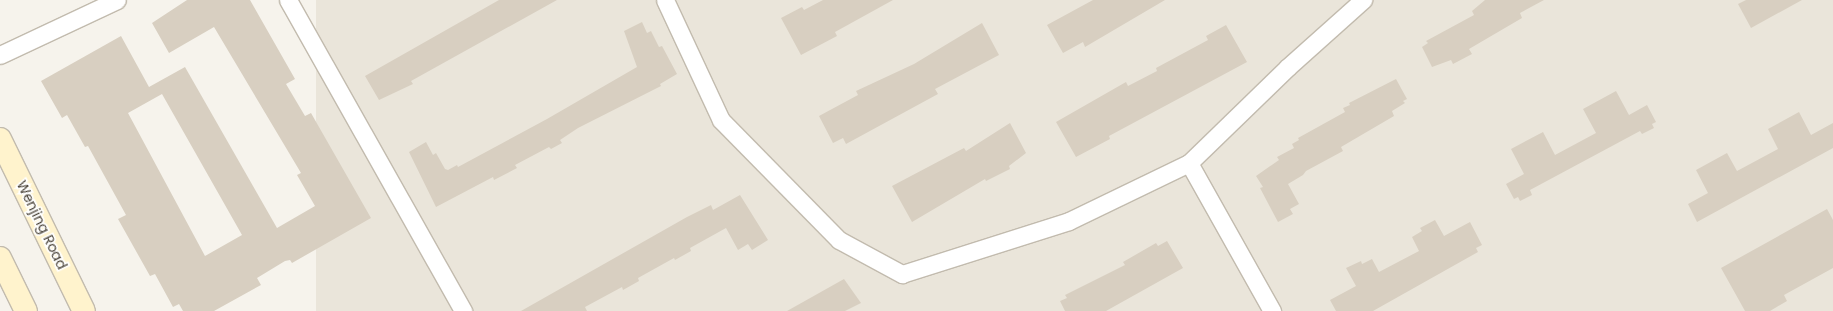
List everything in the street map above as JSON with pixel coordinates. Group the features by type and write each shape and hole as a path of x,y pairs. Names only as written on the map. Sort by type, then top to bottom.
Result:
{"main road":[{"name":"Wenjing Road","path":"0,139 84,311"},
{"path":"0,258 26,311"}],"street":[{"path":"0,55 117,0"},
{"path":"288,0 463,311"},
{"path":"665,0 721,120 839,240 902,274 1069,221 1189,163 1288,67 1363,0"},
{"path":"1189,163 1272,311"}],"shaded area":[{"path":"316,0 1833,0 1833,311 316,311"}],"building":[{"path":"187,0 250,0 295,79 286,84 305,116 311,113 371,218 292,263 290,260 285,261 257,278 261,285 214,311 183,311 179,304 173,307 155,274 150,276 118,219 126,215 88,146 85,147 67,115 62,118 41,81 121,36 149,87 185,67 277,228 315,206 297,175 301,173 214,27 169,53 152,23","holes":["162,94 242,235 205,256 128,113"]},
{"path":"499,0 557,0 411,81 413,84 379,100 365,76"},
{"path":"823,0 893,0 835,32 837,36 801,55 781,18 802,7 804,10"},
{"path":"1093,0 1165,0 1085,47 1083,42 1063,53 1047,25"},
{"path":"1485,0 1544,0 1520,13 1522,18 1469,49 1472,54 1453,64 1451,60 1432,67 1422,47 1428,43 1426,41 1474,15 1472,11"},
{"path":"1746,0 1802,0 1751,28 1738,4"},
{"path":"642,22 647,33 651,31 659,47 662,46 677,74 660,84 661,86 578,128 560,140 562,143 551,149 549,147 515,165 517,168 494,180 493,177 436,207 409,152 426,142 433,155 436,153 445,169 448,170 457,165 458,167 547,119 637,67 624,31"},
{"path":"982,23 999,55 935,89 938,94 846,144 843,138 833,143 819,116 858,95 856,91 914,64"},
{"path":"1226,25 1247,62 1109,136 1110,139 1076,157 1056,122 1126,82 1128,86 1157,71 1156,68 1208,40 1206,36"},
{"path":"1396,79 1407,99 1403,101 1405,103 1392,111 1394,116 1341,147 1343,151 1306,171 1303,175 1288,184 1299,204 1290,209 1293,214 1278,222 1260,188 1263,187 1256,176 1279,160 1277,157 1294,148 1292,144 1299,140 1298,138 1345,112 1343,108 1350,105 1349,103"},
{"path":"1616,91 1629,115 1647,105 1656,122 1652,124 1654,128 1642,134 1640,131 1530,190 1532,195 1520,201 1518,197 1514,199 1506,184 1524,174 1511,149 1543,132 1555,155 1596,133 1583,109"},
{"path":"1799,112 1811,135 1833,123 1833,148 1697,222 1688,204 1708,193 1696,170 1727,153 1737,171 1778,149 1768,129"},
{"path":"1010,123 1026,153 1009,166 1010,169 986,181 985,179 912,222 892,186 964,148 966,151"},
{"path":"740,195 768,240 752,250 748,244 738,250 726,228 690,248 691,251 675,260 674,258 638,278 639,281 623,290 622,287 585,307 587,311 521,311 687,217 711,205 713,210"},
{"path":"1827,209 1833,220 1833,268 1784,295 1787,301 1770,311 1745,311 1721,268"},
{"path":"1435,220 1444,236 1470,222 1482,245 1476,248 1478,252 1373,311 1336,311 1330,300 1356,286 1346,268 1361,261 1362,264 1372,259 1379,272 1419,251 1412,237 1422,231 1420,228"},
{"path":"1167,241 1183,268 1106,311 1065,311 1060,301 1067,298 1065,295 1125,265 1123,262 1156,243 1158,246"},
{"path":"844,279 861,303 845,311 787,311"}]}
